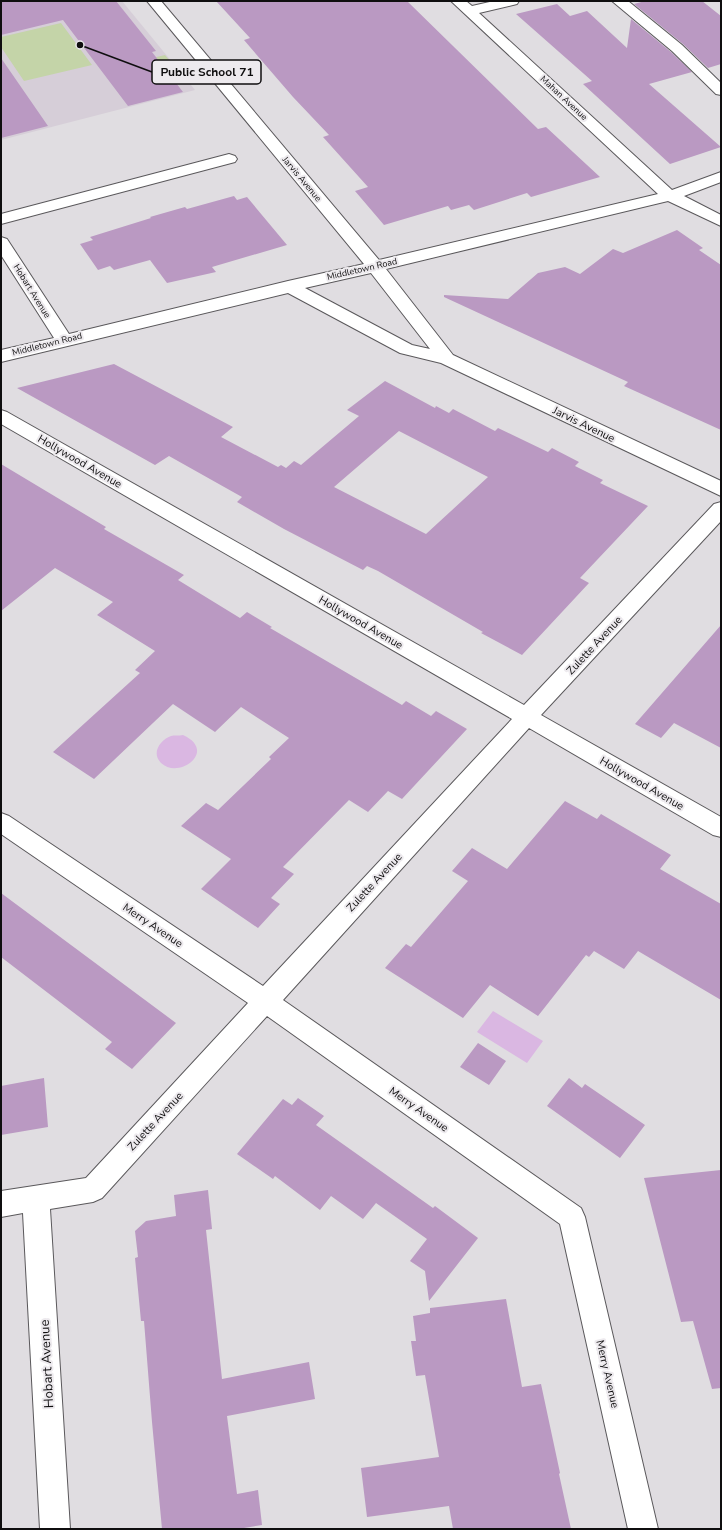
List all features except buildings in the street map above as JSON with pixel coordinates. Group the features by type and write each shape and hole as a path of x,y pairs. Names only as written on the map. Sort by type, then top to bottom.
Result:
{"street":[{"name":"Jarvis Avenue","path":"154,1 375,266 447,359"},
{"name":"Mahan Avenue","path":"458,1 670,196 721,221"},
{"path":"470,12 512,1"},
{"path":"619,1 677,48 721,91"},
{"path":"1,219 229,159"},
{"name":"Middletown Road","path":"1,356 288,286 670,196 721,177"},
{"name":"Hobart Avenue","path":"1,242 64,340"},
{"name":"Jarvis Avenue","path":"288,286 406,349 447,359 721,489"},
{"name":"Hollywood Avenue","path":"1,416 721,828"},
{"name":"Zulette Avenue","path":"1,1204 93,1189 526,717 721,509"},
{"name":"Merry Avenue","path":"1,822 265,1001 572,1217 643,1529"},
{"name":"Hobart Avenue","path":"36,1199 55,1529"}],"shaded area":[{"path":"1,1 122,1 195,90 1,140"},
{"path":"183,735 193,741 197,749 196,755 192,761 185,766 177,768 169,767 161,763 158,759 157,751 163,740 171,736"},
{"path":"493,1011 543,1041 527,1063 477,1032"}],"green space":[{"path":"61,23 92,65 24,81 1,47 1,37"},
{"path":"165,55 183,76 174,78 172,75 146,81 131,63"}],"place":[{"name":"Public School 71","path":"80,45"}]}
